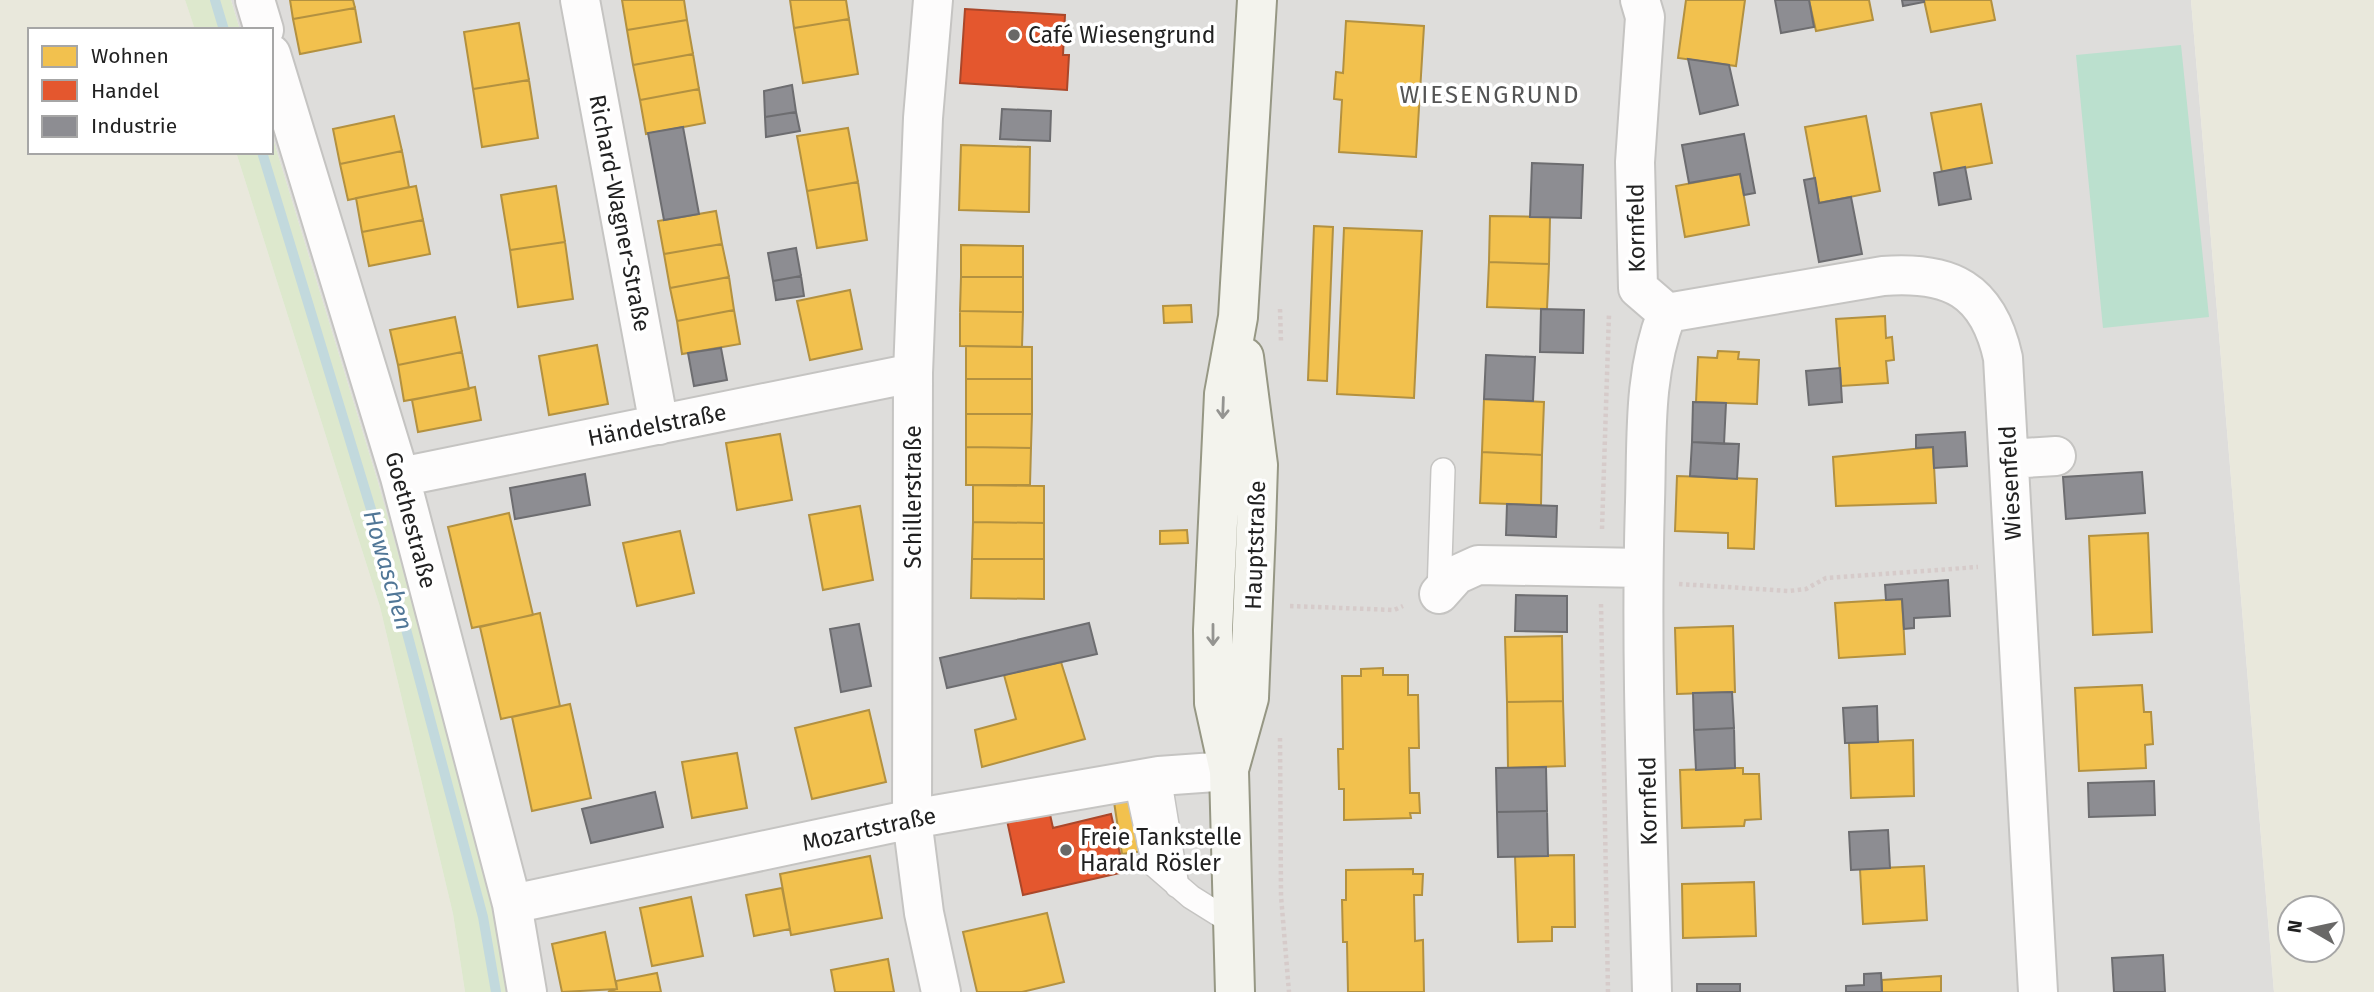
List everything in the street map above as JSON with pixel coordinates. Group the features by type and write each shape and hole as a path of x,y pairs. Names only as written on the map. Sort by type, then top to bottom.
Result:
{"main road":[{"name":"Hauptstraße","path":"1235,992 1229,771 1214,704 1213,630 1224,394 1238,317 1257,0"}],"street":[{"path":"255,0 263,28"},
{"name":"Richard-Wagner-Straße","path":"580,0 659,425"},
{"name":"Schillerstraße","path":"933,0 923,118 914,373 912,819 924,913 941,992"},
{"name":"Kornfeld","path":"1640,0 1645,17 1635,162 1638,288 1667,313 1654,346 1648,386 1643,574 1652,992"},
{"name":"Goethestraße","path":"273,61 400,477 512,904 527,992"},
{"name":"Wiesenfeld","path":"1667,313 1883,275 1934,275 1970,296 1988,313 1998,333 2003,358 2038,992"},
{"name":"Händelstraße","path":"400,477 914,373"},
{"path":"2009,459 2056,456"},
{"path":"1439,594 1456,575 1478,565 1643,574"},
{"name":"Mozartstraße","path":"512,904 912,819 1159,776 1229,771"}],"lane":[{"path":"1439,594 1443,470"},
{"path":"1159,776 1139,796 1154,864 1177,886 1231,922"}],"path":[{"path":"1643,574 1789,591 1806,589 1826,578 2014,565"},
{"path":"1289,607 1394,610 1439,594"}],"shaded area":[{"path":"0,0 185,0 194,28 28,28 28,154 237,154 380,607 453,914 465,992 0,992"},
{"name":"WIESENGRUND","path":"231,0 2191,0 2274,992 512,992 378,482 273,139 273,28 239,28"},
{"path":"2191,0 2374,0 2374,992 2274,992"}],"green space":[{"path":"185,0 231,0 239,28 194,28"},
{"path":"2181,45 2209,317 2103,328 2076,55"},
{"path":"273,139 378,482 498,909 512,992 465,992 453,914 380,607 237,154 273,154"}],"building: Wohnen":[{"path":"290,0 353,0 355,8 293,19"},
{"path":"622,0 684,0 687,20 627,30"},
{"path":"790,0 846,0 849,19 794,28"},
{"path":"1686,0 1745,0 1736,66 1678,58"},
{"path":"1809,0 1869,0 1873,20 1816,31"},
{"path":"1924,0 1991,0 1995,20 1931,32"},
{"path":"355,8 361,42 300,54 293,19"},
{"path":"849,19 858,74 803,83 794,28"},
{"path":"687,20 693,54 633,65 627,30"},
{"path":"1346,21 1424,26 1416,157 1339,152 1342,100 1334,99 1336,72 1343,73"},
{"path":"519,23 529,80 473,89 464,32"},
{"path":"693,54 699,89 640,100 633,65"},
{"path":"529,80 538,138 482,147 473,89"},
{"path":"699,89 705,123 646,134 640,100"},
{"path":"1981,104 1992,163 1942,172 1931,113"},
{"path":"394,116 402,151 340,164 333,129"},
{"path":"1866,116 1880,191 1819,203 1805,127"},
{"path":"848,128 858,182 807,191 797,136"},
{"path":"961,145 1030,147 1029,212 959,210"},
{"path":"402,151 409,187 348,200 340,164"},
{"path":"1740,174 1749,225 1685,237 1676,186"},
{"path":"858,182 867,240 817,248 807,191"},
{"path":"416,186 423,220 362,232 356,198"},
{"path":"556,186 565,242 510,250 501,195"},
{"path":"716,211 722,244 664,254 658,221"},
{"path":"1490,216 1550,217 1549,264 1489,262"},
{"path":"423,220 430,254 369,266 362,232"},
{"path":"1314,226 1333,227 1327,381 1308,380"},
{"path":"1344,228 1422,231 1414,398 1337,394"},
{"path":"565,242 573,299 518,307 510,250"},
{"path":"722,244 729,277 670,288 664,254"},
{"path":"961,245 1023,246 1023,277 961,277"},
{"path":"1489,262 1549,264 1547,309 1487,307"},
{"path":"729,277 734,310 677,321 670,288"},
{"path":"961,277 1023,277 1023,312 960,311"},
{"path":"850,290 862,349 810,360 797,301"},
{"path":"1191,305 1192,322 1164,323 1163,306"},
{"path":"734,310 740,344 682,354 677,321"},
{"path":"960,311 1023,312 1022,347 960,346"},
{"path":"1885,316 1886,338 1892,337 1894,360 1886,361 1888,383 1841,386 1836,319"},
{"path":"455,317 462,352 398,365 390,330"},
{"path":"597,345 608,404 549,415 539,356"},
{"path":"966,346 1032,347 1032,379 966,379"},
{"path":"1718,351 1739,352 1738,359 1759,360 1757,404 1696,402 1698,357 1717,358"},
{"path":"462,352 469,389 404,401 398,365"},
{"path":"966,379 1032,379 1032,414 966,414"},
{"path":"475,387 481,420 418,432 412,400"},
{"path":"1484,399 1544,402 1542,455 1482,452"},
{"path":"966,414 1032,414 1031,448 966,447"},
{"path":"780,434 792,500 737,510 726,443"},
{"path":"966,447 1031,448 1030,485 966,485"},
{"path":"1933,447 1936,503 1836,506 1833,457"},
{"path":"1482,452 1542,455 1541,505 1480,503"},
{"path":"1677,476 1757,479 1754,549 1728,548 1728,533 1675,531"},
{"path":"973,485 1044,486 1044,523 973,522"},
{"path":"860,506 873,580 823,590 809,515"},
{"path":"509,513 533,615 472,628 448,527"},
{"path":"973,522 1044,523 1044,559 972,559"},
{"path":"1187,530 1188,543 1160,544 1160,531"},
{"path":"680,531 694,593 637,606 623,543"},
{"path":"2148,533 2152,632 2093,635 2089,536"},
{"path":"972,559 1044,559 1044,599 971,598"},
{"path":"1902,599 1905,654 1839,658 1835,603"},
{"path":"540,613 560,706 501,719 480,627"},
{"path":"1733,626 1735,692 1677,694 1675,628"},
{"path":"1562,636 1563,701 1507,702 1505,637"},
{"path":"1061,662 1085,739 982,767 975,730 1016,719 1004,675"},
{"path":"1383,668 1383,675 1408,675 1408,695 1418,695 1419,748 1409,748 1410,793 1419,793 1420,813 1410,813 1411,818 1344,820 1344,789 1339,789 1338,749 1343,749 1342,676 1361,676 1361,669"},
{"path":"2142,685 2144,712 2151,712 2153,744 2145,745 2146,768 2079,771 2075,688"},
{"path":"1563,701 1565,766 1508,768 1507,702"},
{"path":"570,704 591,798 532,811 512,717"},
{"path":"869,710 886,782 812,799 795,728"},
{"path":"1913,740 1914,796 1851,798 1849,743"},
{"path":"737,753 747,808 692,818 682,762"},
{"path":"1743,768 1743,774 1759,774 1761,819 1745,820 1744,826 1682,828 1680,770"},
{"path":"1166,796 1175,847 1122,854 1114,802"},
{"path":"1574,855 1575,927 1552,927 1552,941 1518,942 1515,856"},
{"path":"870,856 882,918 791,935 780,874"},
{"path":"1924,866 1927,920 1863,924 1860,869"},
{"path":"1413,869 1413,874 1423,874 1422,895 1414,895 1415,941 1423,940 1424,992 1348,992 1347,942 1343,942 1342,900 1346,900 1346,870"},
{"path":"1754,882 1756,936 1683,938 1682,884"},
{"path":"782,888 790,929 754,936 746,895"},
{"path":"691,897 703,956 652,966 640,908"},
{"path":"1047,913 1064,982 1022,992 977,992 963,932"},
{"path":"605,932 617,989 562,992 552,944"},
{"path":"888,959 894,992 835,992 831,970"},
{"path":"657,973 661,992 608,992 617,989 616,981"},
{"path":"1941,976 1941,992 1882,992 1882,980"}],"building: Handel":[{"name":"Café Wiesengrund","path":"965,9 1065,15 1063,55 1069,55 1067,90 960,83"},
{"name":"Freie Tankstelle Harald Rösler","path":"1047,801 1053,828 1111,814 1124,872 1023,895 1005,811"}],"building: Industrie":[{"path":"1775,0 1809,0 1814,27 1781,33"},
{"path":"1902,0 1924,0 1924,2 1903,6"},
{"path":"1688,59 1729,65 1738,105 1700,114"},
{"path":"792,85 796,112 765,117 764,91"},
{"path":"1002,109 1051,111 1050,141 1000,139"},
{"path":"796,112 800,131 766,137 765,117"},
{"path":"683,127 699,214 664,220 648,133"},
{"path":"1744,134 1755,193 1744,195 1740,174 1689,183 1682,145"},
{"path":"1532,163 1583,165 1581,218 1530,217"},
{"path":"1965,167 1971,199 1939,205 1934,173"},
{"path":"1815,178 1819,203 1851,197 1862,254 1819,262 1804,180"},
{"path":"796,248 801,276 773,281 768,253"},
{"path":"801,276 804,296 776,300 773,281"},
{"path":"1541,309 1584,310 1583,353 1540,352"},
{"path":"721,348 727,380 694,386 688,353"},
{"path":"1486,355 1535,357 1533,401 1484,399"},
{"path":"1840,368 1842,402 1809,405 1806,371"},
{"path":"1693,402 1726,403 1724,444 1692,442"},
{"path":"1965,432 1967,466 1934,468 1933,447 1916,448 1916,435"},
{"path":"1692,442 1739,444 1737,479 1690,476"},
{"path":"2142,472 2145,513 2066,519 2063,477"},
{"path":"585,474 590,505 515,519 510,488"},
{"path":"1507,504 1557,506 1556,537 1506,535"},
{"path":"1948,580 1950,616 1914,618 1914,628 1904,629 1902,599 1886,600 1885,585"},
{"path":"1516,595 1567,596 1567,632 1515,631"},
{"path":"1089,623 1097,654 947,688 940,658"},
{"path":"859,624 871,686 841,692 830,629"},
{"path":"1732,692 1734,728 1694,730 1693,693"},
{"path":"1877,706 1878,742 1845,743 1843,708"},
{"path":"1734,728 1735,768 1696,770 1694,730"},
{"path":"1546,767 1547,811 1497,812 1496,768"},
{"path":"2154,781 2155,815 2089,817 2088,783"},
{"path":"655,792 663,827 591,843 582,809"},
{"path":"1547,811 1548,856 1498,857 1497,812"},
{"path":"1888,830 1890,868 1851,870 1849,832"},
{"path":"2163,955 2165,992 2114,992 2112,958"},
{"path":"1881,973 1882,992 1846,992 1846,986 1864,985 1864,974"},
{"path":"1697,984 1740,984 1740,992 1697,992"}],"waterway":[{"name":"Howaschen","path":"215,0 223,28"},
{"name":"Howaschen","path":"263,154 395,588 483,917 496,992"}],"place":[{"name":"Café Wiesengrund","path":"1014,35"},
{"name":"Freie Tankstelle Harald Rösler","path":"1066,850"}],"district":[{"name":"WIESENGRUND","path":"1490,95"}]}
